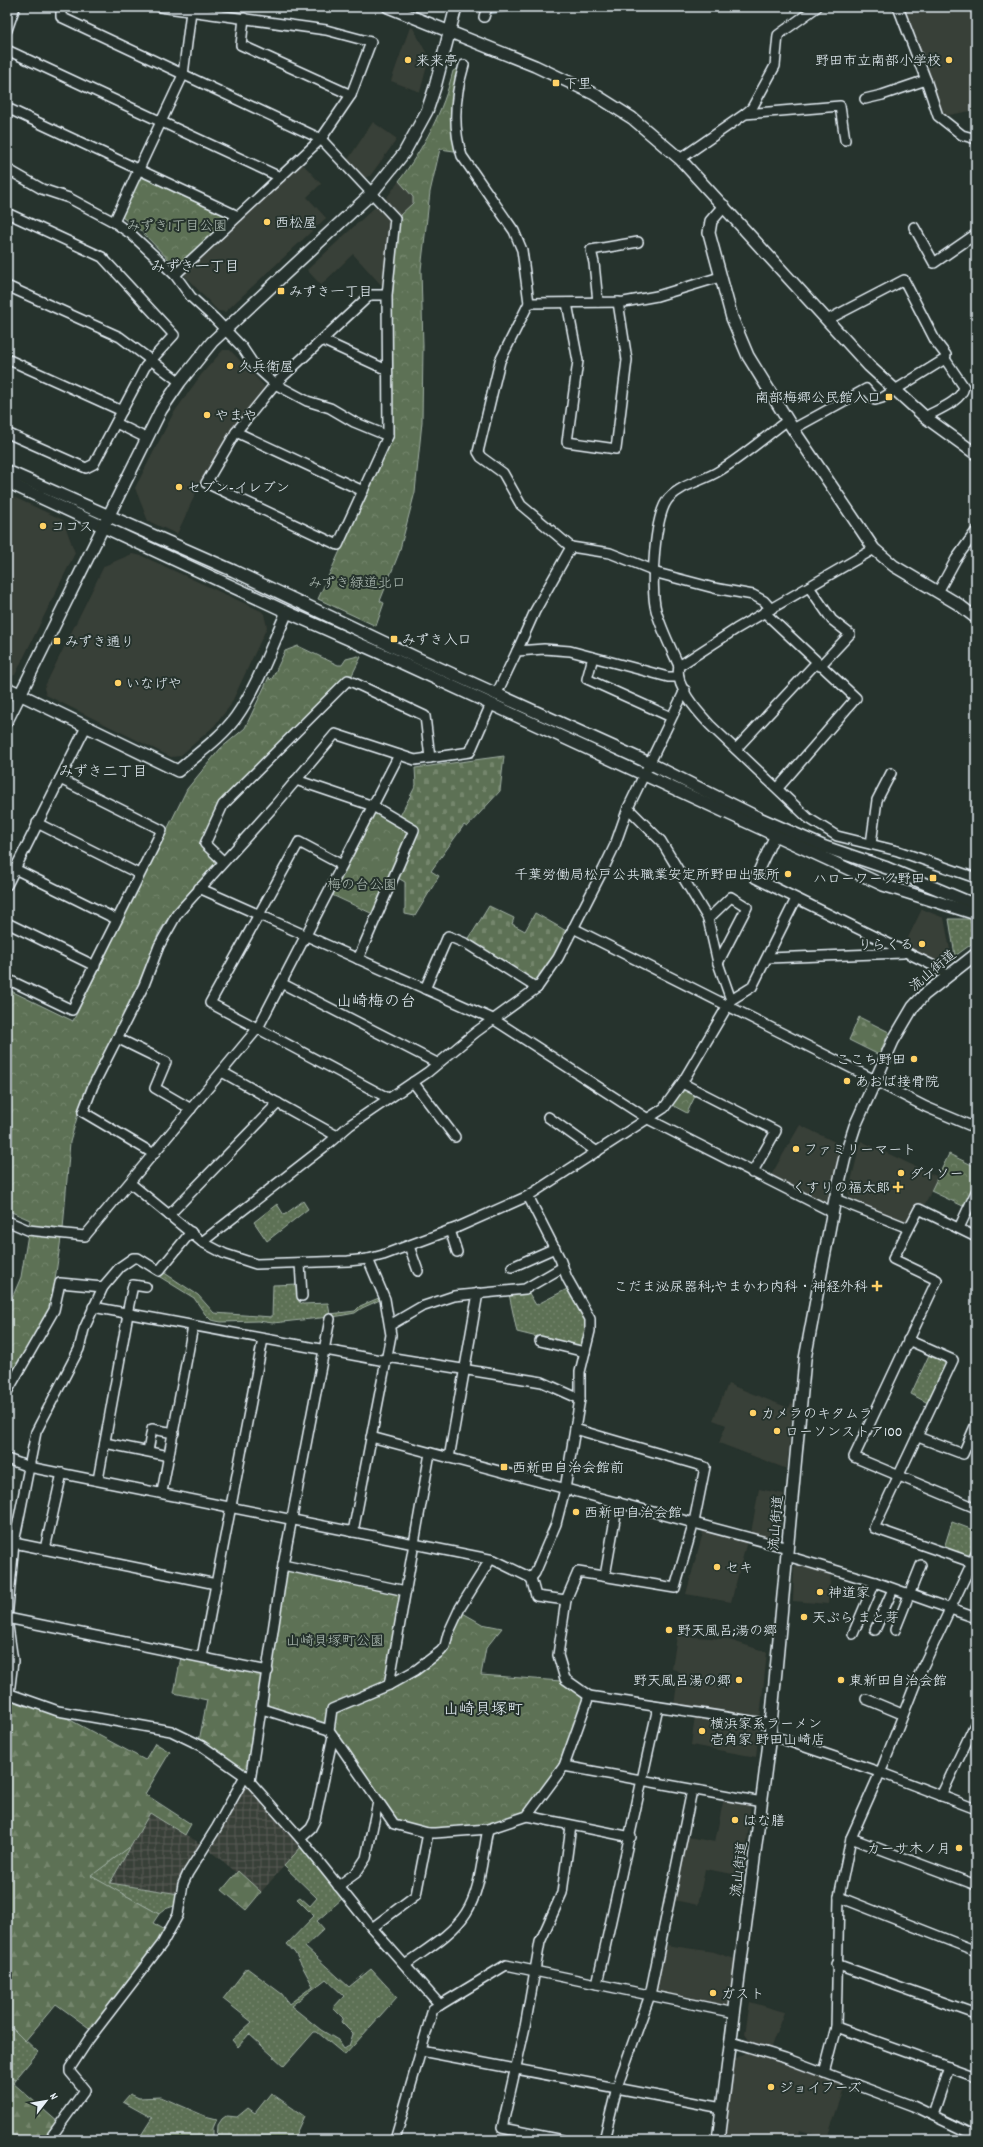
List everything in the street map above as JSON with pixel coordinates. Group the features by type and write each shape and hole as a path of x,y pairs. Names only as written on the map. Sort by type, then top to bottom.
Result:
{"street":[{"path":"7,30 15,7"},
{"path":"62,7 61,17 321,139 395,218 387,296 388,436 338,545 206,483 236,432 275,384 370,295 387,296"},
{"path":"160,7 326,30 371,42 351,95 321,139 174,276"},
{"path":"388,7 535,66 594,94 632,118 680,159 827,320 894,390 925,417 976,454"},
{"path":"7,721 146,438 180,382 203,353 226,329 372,193 404,153 427,111 437,81 456,7"},
{"path":"484,17 487,7"},
{"path":"680,159 752,108 775,66 778,35 817,7"},
{"path":"898,7 938,116 962,135 976,139"},
{"path":"114,222 183,75 191,11"},
{"path":"244,18 241,44 351,95"},
{"path":"7,50 280,178"},
{"path":"464,65 456,99 455,122 458,145 462,156 514,231 522,250 529,303 500,361 478,452 481,457 503,473 521,505 572,547 610,553 653,571 714,588 753,595 764,601 767,611 818,665 856,698 778,788"},
{"path":"865,99 882,95 926,80"},
{"path":"745,114 840,106 845,140"},
{"path":"7,108 238,216"},
{"path":"7,169 29,182 58,193 114,222 141,242 174,276 191,297 226,329 242,347 254,365 275,384 307,401 330,408 354,422 388,436"},
{"path":"724,206 714,216 709,225 720,278 732,318 748,356 790,424 874,549 894,566 938,592 976,618"},
{"path":"7,213 102,257 174,335 145,368 94,464 86,468 7,433"},
{"path":"914,226 934,263 976,234"},
{"path":"598,302 591,250 638,242"},
{"path":"529,303 618,302 657,296 720,278"},
{"path":"827,320 904,280 936,342 946,354 945,359 964,387 958,398 925,417"},
{"path":"7,286 120,337 180,382"},
{"path":"567,303 578,361 567,442 616,449 627,360 618,302"},
{"path":"322,340 387,370"},
{"path":"7,359 122,411"},
{"path":"945,359 882,398 875,400 866,389 790,424 719,471 684,487 668,498 662,508 658,523 653,571 655,610 679,666 679,677 698,711 710,725 808,818 837,836 898,851 976,878"},
{"path":"116,423 146,438"},
{"path":"236,432 363,491"},
{"path":"7,471 108,514 354,626 643,776 883,885 976,914"},
{"path":"7,482 287,612 649,763 760,818 832,849 887,868 976,905"},
{"path":"938,592 956,559 976,531"},
{"path":"154,1154 83,1112 94,1086 144,985 167,929 199,888 296,780 335,734 415,760 470,752 493,699 535,611 572,547"},
{"path":"679,666 767,611 874,549"},
{"path":"736,749 850,634 832,620 809,587"},
{"path":"7,688 178,771 220,735 236,717 251,691 287,612"},
{"path":"517,651 544,649 570,651 668,677 679,677"},
{"path":"593,657 587,679 671,717"},
{"path":"223,861 205,844 223,805 348,680 425,716 430,758"},
{"path":"202,1242 337,1136 388,1098 413,1082 493,1019 537,988 558,958 615,845 628,808 685,690"},
{"path":"7,885 86,727"},
{"path":"7,1221 28,1230 85,1236 130,1183 258,1028 399,755"},
{"path":"871,844 877,800 891,773"},
{"path":"7,979 72,1010 162,830 60,779"},
{"path":"296,780 373,806 414,830 358,959"},
{"path":"628,808 661,841 708,919 729,1004"},
{"path":"37,823 139,874"},
{"path":"775,835 755,878 947,975"},
{"path":"832,849 837,836"},
{"path":"342,865 299,842 210,1003 388,1098"},
{"path":"15,869 116,920"},
{"path":"199,888 493,1019 648,1119 752,1174 832,1212"},
{"path":"708,919 731,897 747,907 718,963"},
{"path":"130,1183 202,1242 225,1254 256,1264 368,1259 409,1246 450,1230 528,1196 664,1108 682,1083 729,1004 752,987 768,958 796,899"},
{"path":"7,923 95,966"},
{"path":"573,928 729,1004 926,1107 976,1128"},
{"path":"425,989 448,936 467,944 537,988"},
{"path":"868,953 875,938"},
{"path":"768,958 868,953 906,953"},
{"name":"流山街道","path":"718,2140 732,2042 762,1802 788,1552 805,1359 832,1212 847,1151 892,1041 913,1007 947,975 976,954"},
{"path":"281,983 437,1063"},
{"path":"118,1038 166,1062 155,1088 191,1109"},
{"path":"222,1072 337,1136"},
{"path":"413,1082 455,1137"},
{"path":"682,1083 776,1131 752,1174"},
{"path":"169,1215 278,1103"},
{"path":"548,1117 597,1152"},
{"path":"959,1228 976,1192"},
{"path":"528,1196 590,1319 590,1331 580,1372 580,1398 565,1489 556,1524 535,1573 530,1578"},
{"path":"835,1199 908,1228"},
{"path":"976,1237 919,1209 908,1228 893,1259 937,1280 854,1457 976,1508"},
{"path":"450,1230 457,1252"},
{"path":"191,1232 159,1271 138,1258 133,1258 120,1267 102,1288 93,1307 79,1349 36,1432 14,1543 10,1576 7,1619 13,1661 8,1693 58,1711 171,1731 202,1746 247,1779 300,1838 372,1928 440,2005"},
{"path":"409,1246 418,1271"},
{"path":"512,1267 555,1248"},
{"path":"353,1532 391,1335 385,1299 368,1259"},
{"path":"300,1263 302,1296"},
{"path":"390,1325 400,1318 436,1301 454,1296 525,1289 563,1267"},
{"path":"7,1392 54,1310 60,1283 102,1288"},
{"path":"98,1480 133,1285 146,1287"},
{"path":"449,1458 478,1294"},
{"path":"93,1307 380,1360 394,1358 542,1382 580,1398"},
{"path":"49,2140 85,2090 70,2072 70,2068 89,2039 162,1944 178,1915 183,1884 188,1873 247,1779 262,1709 291,1520 330,1319"},
{"path":"162,1492 193,1326"},
{"path":"202,1657 263,1338"},
{"path":"824,2073 836,2027 836,1964 839,1897 851,1838 902,1714 974,1558 874,1528 953,1360 908,1340"},
{"path":"540,1341 585,1352"},
{"path":"918,1437 963,1454 976,1424"},
{"path":"148,1452 152,1429 174,1433"},
{"path":"575,1429 705,1467 694,1522 675,1588 578,1572 566,1600 558,1655 565,1679 589,1696 658,1707 770,1730 976,1809"},
{"path":"371,1437 694,1522 788,1552 976,1618"},
{"path":"105,1443 169,1456"},
{"path":"390,1685 413,1544 430,1453"},
{"path":"7,1459 29,1467 162,1492 291,1520 490,1560 530,1578 536,1596 566,1600"},
{"path":"45,1549 62,1473"},
{"path":"605,1576 618,1502"},
{"path":"14,1543 216,1584"},
{"path":"300,1838 311,1828 315,1820 331,1733 332,1710 390,1685 416,1670 441,1651 445,1646 448,1634 460,1608 490,1560"},
{"path":"283,1565 406,1590"},
{"path":"896,1630 921,1565"},
{"path":"853,1634 875,1582"},
{"path":"875,1630 893,1588"},
{"path":"7,1619 268,1670"},
{"path":"527,1816 564,1766 589,1696"},
{"path":"866,1699 902,1714"},
{"path":"597,1984 631,1837 658,1707"},
{"path":"262,1709 331,1733 394,1824 428,1833 488,1830 527,1816 631,1837"},
{"path":"941,1796 975,1725"},
{"path":"564,1766 762,1802"},
{"path":"604,2140 617,2087 650,1995 692,1790"},
{"path":"338,1886 356,1873 366,1858 378,1802"},
{"path":"562,2140 502,2128 536,1971 540,1942 562,1893 571,1826"},
{"path":"405,1965 452,1928 466,1914 473,1898 488,1830"},
{"path":"372,1928 416,1895 428,1833"},
{"path":"851,1838 976,1886"},
{"path":"839,1897 976,1951"},
{"path":"836,1964 976,2014"},
{"path":"395,2140 433,2009 506,1966 735,2013"},
{"path":"836,2027 976,2077"},
{"path":"732,2042 786,2058 933,2115 976,2136"},
{"path":"420,2051 722,2108"},
{"path":"933,2115 949,2067"}],"shaded area":[{"name":"野田市立南部小学校","path":"904,7 976,7 976,110 943,116 929,84 916,36"},
{"path":"410,27 413,28 429,58 420,92 391,81"},
{"path":"373,122 397,139 370,176 363,178 347,161"},
{"path":"302,163 321,184 307,197 326,218 225,312 218,311 185,276 185,272"},
{"path":"399,181 413,197 413,203 399,216 385,200"},
{"path":"379,207 390,221 384,288 353,254 321,285 307,270 374,208"},
{"path":"223,350 230,350 264,386 263,390 231,429 199,486 177,534 148,521 135,488 173,414 201,375"},
{"path":"7,494 63,520 75,553 15,675 8,677"},
{"path":"132,554 142,556 261,611 264,614 267,627 230,706 214,726 180,756 171,757 46,695 44,688 104,566"},
{"path":"922,909 944,918 950,950 934,963 903,948"},
{"path":"800,1125 841,1145 828,1200 823,1202 770,1177"},
{"path":"861,1141 938,1177 924,1206 917,1203 908,1220 904,1222 853,1202 848,1193"},
{"path":"728,1384 789,1408 791,1403 793,1404 787,1469 719,1443 726,1425 713,1420"},
{"path":"759,1489 784,1494 779,1540 751,1533"},
{"name":"セキ","path":"704,1529 747,1541 731,1602 686,1594"},
{"path":"799,1564 831,1574 828,1604 793,1601 794,1567"},
{"path":"677,1636 726,1639 767,1652 760,1718 674,1705 679,1671 672,1669"},
{"path":"695,1717 759,1727 756,1757 691,1745"},
{"path":"245,1781 302,1846 261,1892 205,1847"},
{"path":"724,1797 751,1802 744,1876 705,1869 698,1905 674,1900 688,1837 715,1842"},
{"path":"150,1813 201,1844 179,1894 110,1883"},
{"path":"666,1945 714,1952 735,1959 729,2007 659,1992 657,1989"},
{"path":"750,2002 784,2012 770,2049 750,2042 745,2034"},
{"path":"749,2051 845,2086 827,2138 800,2130 798,2140 725,2140 735,2059"}],"green space":[{"name":"みずき緑道北口","path":"461,67 457,148 454,151 440,149 430,192 421,270 423,346 422,422 415,492 399,553 380,601 384,603 376,626 318,599 392,437 392,302 399,216 413,203 413,197 399,181 417,155 432,129 444,101 453,71"},
{"name":"みずき1丁目公園","path":"142,176 228,216 228,220 179,266 175,266 140,230 123,218 122,214 139,177"},
{"path":"298,646 338,665 342,665 346,659 358,656 361,657 351,677 346,675 220,802 199,845 214,859 215,863 175,908 159,932 144,972 89,1086 78,1114 70,1142 63,1229 29,1226 30,1220 7,1210 7,989 73,1021 187,789 220,749 245,728 269,677 270,680 273,677 285,651"},
{"path":"504,756 500,791 467,827 464,825 431,871 439,876 415,916 405,914 405,882 398,878 419,828 400,816 416,785 415,768"},
{"name":"梅の台公園","path":"377,812 406,830 407,834 373,914 332,895 373,813"},
{"path":"489,906 514,918 512,924 525,931 535,913 568,932 540,981 535,981 468,940"},
{"path":"949,919 970,919 973,943 955,956"},
{"path":"859,1017 889,1032 879,1055 849,1040"},
{"path":"687,1090 696,1094 687,1113 670,1104 683,1091"},
{"path":"949,1154 976,1167 976,1183 965,1207 931,1191"},
{"path":"303,1201 308,1209 267,1241 254,1222 277,1204 284,1215"},
{"path":"28,1234 61,1238 51,1308 7,1385 7,1310 21,1277"},
{"path":"163,1272 198,1295 214,1313 272,1317 273,1285 298,1284 299,1302 303,1304 328,1303 330,1314 355,1311 360,1306 381,1297 382,1299 362,1308 355,1313 339,1316 273,1323 258,1321 221,1322 211,1320 194,1298 160,1277"},
{"path":"571,1287 588,1319 582,1348 517,1332 509,1294 527,1290 536,1305"},
{"path":"929,1355 944,1362 946,1366 928,1403 911,1394"},
{"path":"952,1522 976,1531 976,1545 971,1554 967,1556 944,1548"},
{"name":"山崎貝塚町公園","path":"289,1569 400,1592 403,1596 387,1682 330,1707 327,1721 323,1724 269,1706 267,1702 286,1572"},
{"path":"461,1612 482,1624 502,1628 486,1648 481,1675 561,1681 582,1696 583,1700 558,1767 523,1814 485,1825 429,1829 396,1819 333,1729 334,1714 337,1710 442,1655"},
{"path":"181,1657 259,1673 262,1677 248,1770 244,1771 199,1741 207,1700 174,1693"},
{"path":"7,1696 61,1715 145,1760 155,1743 170,1752 145,1794 191,1824 185,1835 150,1813 131,1846 91,1876 159,1914 153,1923 167,1931 92,2030 56,2004 25,2041 7,2023"},
{"path":"131,1846 110,1883 179,1894 177,1905 165,1909 159,1914 90,1876"},
{"path":"302,1846 343,1898 317,1921 324,1929 305,1947 349,1987 371,1969 397,1997 345,2055 317,2032 314,2032 284,2066 249,2034 238,2047 232,2040 252,2022 223,1999 247,1968 282,1994 289,2004 313,1986 295,1953 287,1944 314,1916 297,1899 300,1897 310,1906 317,1898 284,1866","holes":["326,1979 344,1996 333,2008 343,2018 341,2022 353,2034 349,2046 344,2049 338,2040 321,2030 291,2006"]},
{"path":"238,1871 261,1892 246,1910 222,1890"},
{"path":"7,2023 38,2052 15,2080 7,2076"},
{"path":"7,2076 15,2080 13,2083 59,2123 45,2140 7,2140"},
{"path":"271,2093 304,2116 293,2140 217,2140 218,2125 222,2119 226,2116 237,2117 248,2108 255,2113"},
{"path":"130,2094 139,2098 161,2097 205,2116 217,2119 213,2128 213,2140 138,2140 152,2118 123,2102"}],"waterway":[{"path":"474,7 488,13 534,7"},
{"path":"605,7 609,9 623,7"}],"place":[{"name":"来来亭","path":"408,60"},
{"name":"野田市立南部小学校","path":"949,60"},
{"name":"下里","path":"556,83"},
{"name":"西松屋","path":"267,222"},
{"name":"みずき一丁目","path":"281,291"},
{"name":"久兵衛屋","path":"230,366"},
{"name":"南部梅郷公民館入口","path":"889,397"},
{"name":"やまや","path":"207,415"},
{"name":"セブン-イレブン","path":"179,487"},
{"name":"ココス","path":"43,526"},
{"name":"みずき入口","path":"394,639"},
{"name":"みずき通り","path":"57,641"},
{"name":"いなげや","path":"118,683"},
{"name":"千葉労働局松戸公共職業安定所野田出張所","path":"788,874"},
{"name":"ハローワーク野田","path":"933,878"},
{"name":"りらくる","path":"922,944"},
{"name":"ここち野田","path":"914,1059"},
{"name":"あおば接骨院","path":"847,1081"},
{"name":"ファミリーマート","path":"796,1149"},
{"name":"ダイソー","path":"901,1173"},
{"name":"くすりの福太郎","path":"898,1187"},
{"name":"こだま泌尿器科;やまかわ内科・神経外科","path":"877,1286"},
{"name":"カメラのキタムラ","path":"753,1413"},
{"name":"ローソンストア100","path":"777,1431"},
{"name":"西新田自治会館前","path":"504,1467"},
{"name":"西新田自治会館","path":"576,1512"},
{"name":"セキ","path":"717,1567"},
{"name":"神道家","path":"820,1592"},
{"name":"天ぷら まと芽","path":"804,1617"},
{"name":"野天風呂;湯の郷","path":"669,1630"},
{"name":"野天風呂湯の郷","path":"739,1680"},
{"name":"東新田自治会館","path":"841,1680"},
{"name":"横浜家系ラーメン 壱角家 野田山崎店","path":"702,1731"},
{"name":"はな膳","path":"735,1820"},
{"name":"カーサ木ノ月","path":"959,1848"},
{"name":"ガスト","path":"713,1993"},
{"name":"ジョイフーズ","path":"771,2087"}],"district":[{"name":"みずき一丁目","path":"195,266"},
{"name":"みずき二丁目","path":"103,771"},
{"name":"山崎梅の台","path":"376,1000"},
{"name":"山崎貝塚町","path":"483,1708"}]}
